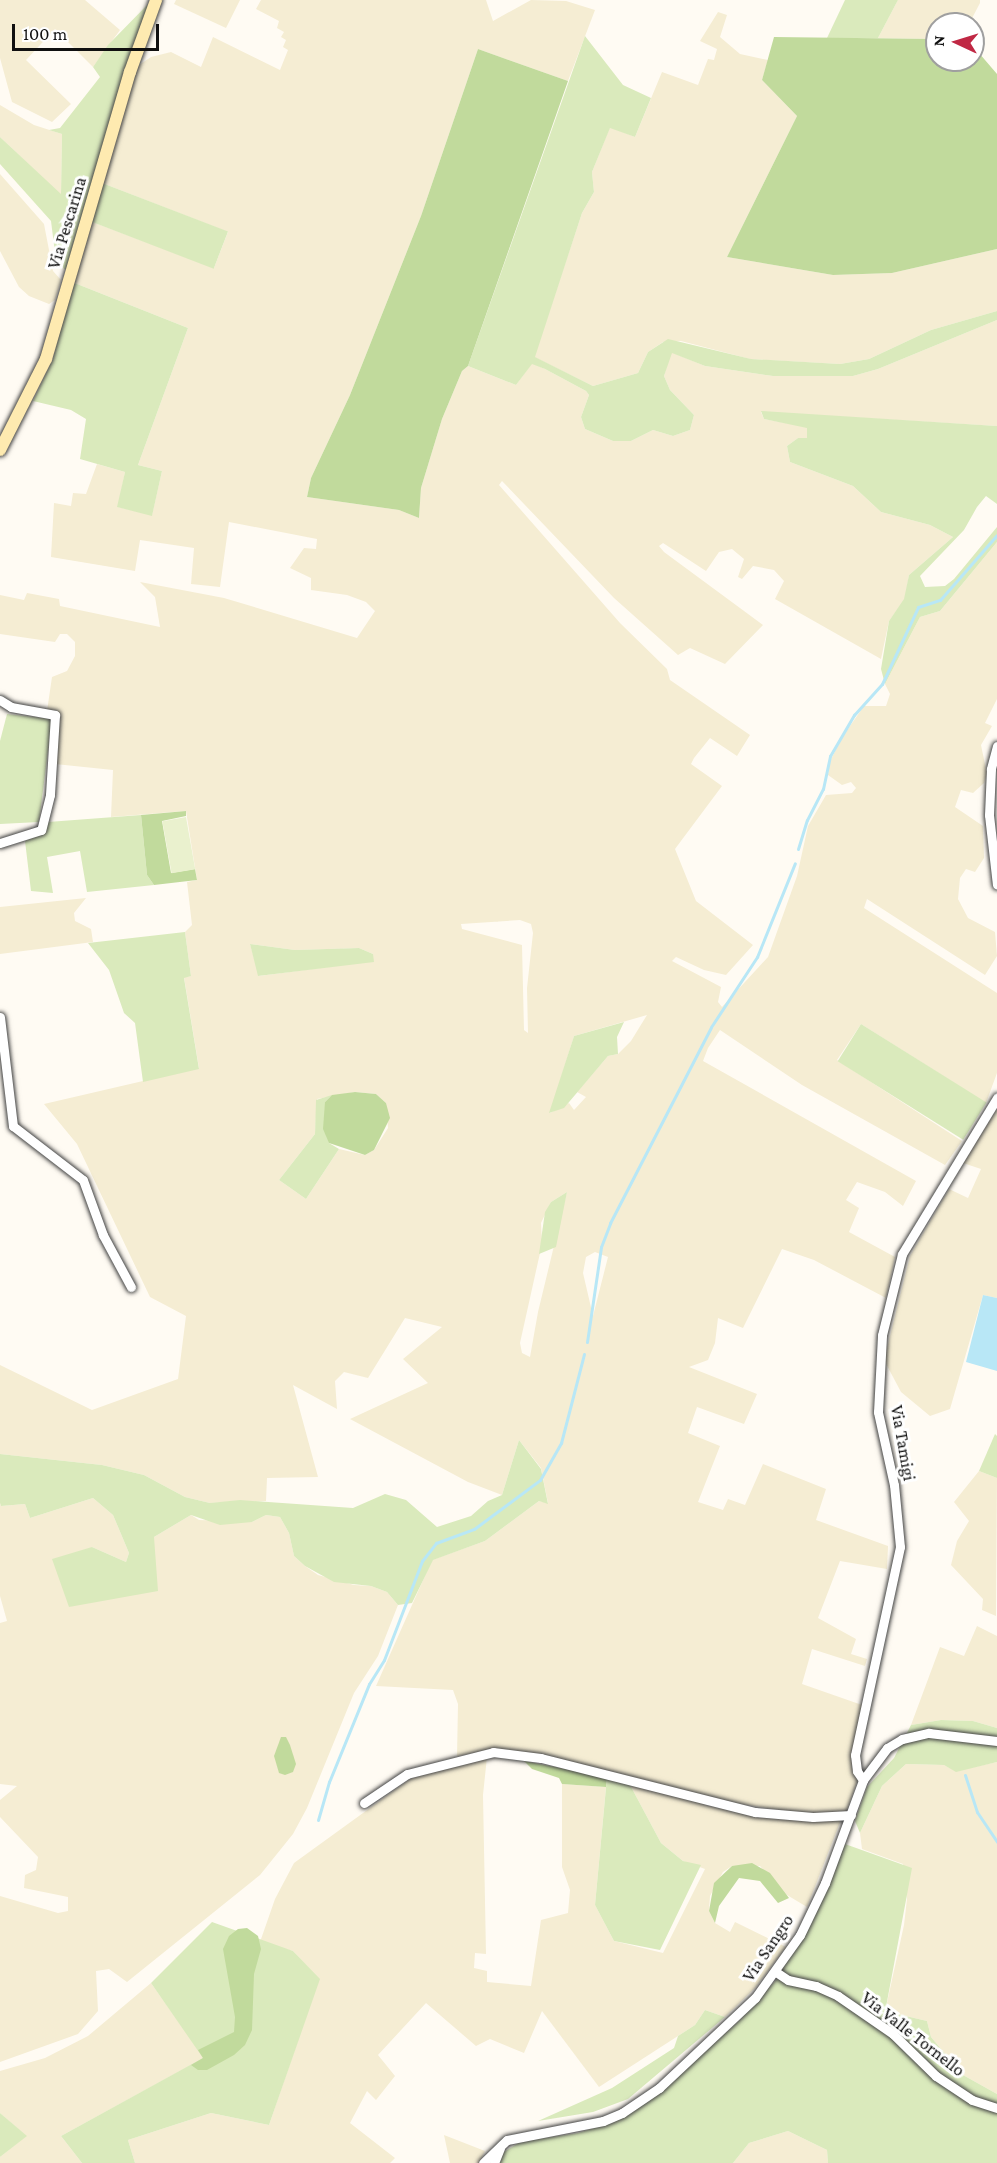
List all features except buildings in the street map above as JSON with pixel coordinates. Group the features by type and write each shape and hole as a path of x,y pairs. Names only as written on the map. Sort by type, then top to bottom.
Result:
{"street":[{"name":"Via Pescarina","path":"0,450 45,359 130,72 156,0"},
{"path":"0,700 11,707 55,715 50,795 41,830 0,843"},
{"path":"997,746 991,769 989,815 997,885"},
{"path":"0,1017 13,1126 83,1180 103,1235 131,1287"},
{"name":"Via Tamigi","path":"863,1780 857,1771 855,1755 900,1547 894,1485 878,1412 882,1335 902,1254 997,1098"},
{"name":"Via Sangro","path":"483,2163 502,2144 521,2135 603,2121 622,2113 658,2088 711,2041 776,1972 825,1883 863,1780 876,1759 902,1739 947,1733 997,1741"},
{"path":"364,1803 407,1774 493,1752 540,1758 755,1812 813,1817 851,1815"},
{"name":"Via Valle Tornello","path":"776,1972 788,1980 816,1986 838,1996 893,2034 936,2076 972,2100 997,2108"},
{"path":"494,2163 502,2144"}],"shaded area":[{"path":"0,0 85,0 120,30 93,67 55,29 26,60 71,104 52,122 12,102 0,58"},
{"path":"176,0 240,0 226,28 174,4"},
{"path":"261,0 486,0 493,21 531,0 566,1 595,10 568,81 478,49 421,216 350,395 311,478 307,497 399,510 419,518 421,488 442,419 462,371 468,366 516,385 532,363 586,391 589,395 581,417 585,429 613,441 631,441 653,430 673,436 690,430 694,415 670,390 664,376 671,352 705,366 773,376 853,376 878,369 997,320 997,426 761,412 764,419 807,427 807,439 798,438 787,446 790,462 853,486 881,512 930,525 953,537 909,575 905,599 889,621 881,659 775,599 784,581 774,570 753,566 742,579 738,577 744,559 732,549 719,552 706,571 663,543 659,546 664,552 763,625 725,664 690,648 678,655 614,598 502,481 499,485 620,623 667,669 670,680 750,735 737,756 710,738 694,758 691,764 722,786 675,849 696,901 753,945 726,975 704,970 676,957 672,961 721,987 718,1002 722,1007 768,957 797,876 808,826 826,795 852,793 856,788 851,782 842,785 828,775 830,761 843,736 864,706 886,706 890,694 885,684 920,617 940,611 997,542 997,699 985,723 992,726 981,745 987,774 984,783 973,793 961,790 955,807 983,826 984,858 975,872 966,869 960,878 958,899 968,918 995,932 997,956 985,975 867,899 864,908 997,993 997,1073 986,1103 861,1024 837,1060 962,1141 945,1165 802,1085 720,1030 708,1048 703,1061 916,1181 903,1206 885,1192 857,1182 846,1200 859,1208 849,1232 895,1257 886,1298 814,1260 782,1249 743,1328 718,1318 715,1343 708,1360 689,1367 757,1394 744,1424 697,1407 688,1433 720,1446 698,1502 723,1510 728,1499 745,1505 763,1464 826,1489 816,1520 888,1546 887,1569 840,1561 818,1618 856,1639 851,1654 867,1659 865,1666 812,1649 802,1684 862,1705 852,1767 858,1779 846,1813 813,1815 707,1799 705,1805 745,1814 841,1820 807,1907 782,1892 760,1866 732,1866 723,1872 710,1896 709,1911 715,1923 730,1932 735,1922 786,1947 755,1988 725,2017 705,2010 695,2025 599,2087 542,2011 524,2053 490,2039 476,2046 426,2003 378,2055 395,2076 376,2100 367,2091 350,2123 395,2158 390,2163 135,2163 128,2140 211,2113 269,2125 319,1979 293,1951 260,1942 275,1899 294,1863 410,1779 487,1757 483,1795 486,1954 475,1953 474,1968 487,1971 487,1982 531,1986 541,1920 568,1913 570,1890 562,1867 562,1784 606,1787 595,1905 614,1941 663,1953 705,1869 683,1861 661,1843 629,1783 651,1789 648,1783 522,1752 497,1749 457,1756 458,1704 453,1690 376,1686 432,1560 485,1541 539,1501 548,1503 541,1468 519,1440 502,1495 468,1482 350,1419 428,1383 403,1359 442,1327 405,1318 368,1378 344,1372 335,1381 337,1409 293,1385 318,1477 267,1478 266,1501 210,1503 185,1497 144,1475 102,1465 0,1454 0,1365 92,1410 178,1379 186,1316 150,1297 77,1144 44,1104 199,1068 184,977 191,976 185,932 192,925 187,882 197,880 186,811 111,817 113,770 55,764 57,710 47,711 52,677 67,671 75,656 75,642 67,634 60,634 55,642 0,634 0,595 24,600 27,593 59,599 60,606 160,627 155,597 140,582 224,598 357,638 375,611 366,602 347,595 311,590 311,578 290,568 304,548 316,549 317,539 229,522 220,587 191,584 194,548 140,540 135,571 51,557 54,503 71,506 73,493 86,494 97,464 125,472 118,507 152,515 162,471 138,465 188,328 72,282 90,221 214,268 228,232 102,183 136,67 151,57 171,52 201,67 213,37 280,70 288,50 283,47 286,40 281,37 284,32 277,28 279,21 256,9","holes":["520,920 531,924 533,933 527,988 528,1033 524,1030 522,945 462,929 461,924","250,944 295,950 359,948 373,954 373,961 259,976","647,1015 631,1041 618,1054 608,1056 577,1092 586,1097 574,1110 569,1103 550,1113 574,1036","355,1092 376,1094 386,1103 388,1128 374,1150 365,1155 339,1149 306,1199 279,1180 315,1134 317,1099","567,1192 538,1312 530,1357 522,1353 520,1343 542,1244 541,1223 551,1202","595,1252 608,1257 593,1316 583,1273 586,1257"]},
{"path":"898,0 980,0 975,12 925,12 925,39 878,38"},
{"path":"718,12 727,15 720,37 740,54 768,60 762,80 797,116 727,257 833,275 892,273 997,249 997,311 931,330 869,359 840,364 750,359 681,341 663,342 648,352 638,373 593,386 534,357 582,213 594,192 592,172 610,127 635,137 662,72 698,85 708,59 714,60 717,49 700,41"},
{"path":"0,105 34,125 62,134 61,195 0,137"},
{"path":"0,174 44,224 53,271 61,280 55,300 49,304 29,296 19,287 0,251"},
{"path":"86,898 74,913 75,921 91,929 93,942 0,954 0,907"},
{"path":"997,1109 997,1298 983,1295 950,1409 930,1416 901,1392 884,1360 910,1256 949,1189 968,1198 981,1169 963,1163"},
{"path":"979,1471 997,1478 996,1616 982,1610 983,1599 951,1565 957,1541 969,1521 954,1502"},
{"path":"93,1498 113,1515 129,1553 126,1562 92,1547 69,1607 154,1560 154,1537 191,1515 199,1520 252,1522 266,1515 280,1517 289,1533 294,1556 305,1566 318,1575 354,1585 371,1586 387,1592 398,1605 378,1656 354,1693 307,1808 293,1834 260,1875 127,1982 109,1969 96,1971 98,2011 78,2034 0,2062 0,1896 58,1913 68,1911 68,1897 24,1888 25,1875 36,1870 38,1857 0,1817 0,1800 17,1786 0,1784 0,1623 7,1621 0,1596 0,1503 1,1506 25,1504 30,1518"},
{"path":"977,1626 997,1636 997,1728 973,1721 941,1720 911,1725 940,1647 964,1656"},
{"path":"997,1762 997,2094 963,2075 931,2037 927,2021 893,2013 886,2007 904,1925 907,1899 903,1864 862,1849 860,1833 882,1786 906,1764 944,1765 956,1771"},
{"path":"151,1983 204,2058 61,2136 82,2163 0,2163 0,2157 26,2136 0,2113 0,2071 45,2058 88,2036"},
{"path":"788,2131 827,2150 828,2163 733,2163 749,2143"},
{"path":"444,2135 485,2151 479,2163 450,2163"}],"green space":[{"path":"845,0 898,0 878,38 827,38"},
{"path":"150,2 67,269 64,269 55,253 51,221 0,164 0,137 61,194 62,134 49,130 60,128 100,77 93,67 108,45"},
{"path":"585,36 623,85 651,98 635,137 610,128 592,172 594,192 582,213 535,357 593,386 638,373 648,352 668,339 751,359 840,364 869,359 931,330 997,311 997,320 878,369 853,376 773,376 705,366 672,353 664,376 670,390 694,415 690,430 673,436 653,430 631,441 613,441 585,429 581,417 589,395 586,391 545,369 532,364 516,385 468,366"},
{"path":"774,37 925,39 925,72 985,72 985,60 997,74 997,249 892,273 833,275 727,257 797,116 762,80"},
{"path":"478,49 568,81 468,366 462,371 442,419 421,488 419,518 399,510 307,497 311,478 350,395 421,216"},
{"path":"102,183 228,231 214,269 88,220"},
{"path":"72,282 188,328 138,465 162,471 152,516 117,507 125,472 80,459 86,419 71,410 33,401 53,359"},
{"path":"761,411 997,426 997,504 986,496 964,530 920,576 925,587 945,586 954,579 997,527 997,542 940,611 920,617 885,684 881,669 889,621 904,599 909,575 953,537 930,525 881,512 853,486 790,462 787,446 798,438 807,438 807,428 764,419"},
{"path":"7,714 52,719 39,822 0,824 0,741"},
{"path":"186,811 186,816 162,821 171,873 195,869 197,880 154,885 147,875 141,815"},
{"path":"141,815 147,875 154,885 87,892 80,851 47,857 53,893 31,891 25,841 43,834 48,822"},
{"path":"186,817 195,869 172,873 162,821"},
{"path":"185,932 191,976 184,978 199,1069 143,1082 135,1023 124,1013 109,970 88,943"},
{"path":"250,944 295,950 359,948 373,954 374,962 258,976"},
{"path":"624,1022 617,1037 618,1054 608,1056 564,1108 549,1113 574,1036"},
{"path":"861,1024 987,1102 963,1140 838,1061"},
{"path":"355,1092 376,1094 386,1103 390,1118 374,1150 365,1155 329,1143 323,1129 325,1102 332,1095"},
{"path":"332,1095 325,1102 329,1143 339,1149 306,1199 279,1180 315,1134 316,1100"},
{"path":"567,1192 556,1247 539,1254 545,1212 551,1202"},
{"path":"995,1434 997,1436 997,1478 979,1471"},
{"path":"519,1440 541,1469 548,1504 539,1501 485,1541 433,1560 412,1603 398,1605 387,1592 371,1586 334,1582 305,1566 294,1556 289,1533 280,1517 266,1515 252,1522 220,1525 191,1515 154,1537 158,1591 69,1607 52,1559 92,1547 126,1562 129,1553 113,1515 93,1498 30,1518 25,1504 1,1506 0,1503 0,1454 102,1465 144,1475 185,1497 210,1503 240,1500 353,1508 385,1494 406,1500 437,1527 471,1516 488,1501 502,1495"},
{"path":"941,1720 973,1721 997,1728 997,1762 956,1772 944,1765 906,1764 882,1786 860,1833 855,1821 867,1787 894,1758 911,1725"},
{"path":"281,1737 286,1737 296,1764 293,1772 285,1775 279,1773 274,1756"},
{"path":"524,1761 607,1777 606,1787 562,1784 559,1778 532,1769"},
{"path":"607,1777 629,1783 661,1843 683,1861 701,1865 660,1950 614,1941 595,1905"},
{"path":"845,1844 912,1868 886,2007 893,2013 927,2021 931,2037 963,2075 997,2094 997,2163 828,2163 827,2150 788,2131 749,2143 733,2163 499,2163 501,2154 520,2142 578,2133 614,2122 658,2094 740,2020 777,1979 802,1986 781,1971 818,1909"},
{"path":"752,1863 770,1873 789,1898 778,1903 760,1881 739,1878 719,1906 715,1923 709,1911 714,1883 732,1866"},
{"path":"212,1922 293,1951 320,1979 269,2125 211,2113 128,2140 135,2163 82,2163 61,2136 203,2058 151,1983"},
{"path":"247,1928 258,1936 261,1949 254,1974 252,2030 245,2045 234,2055 207,2070 198,2070 191,2065 203,2058 198,2050 234,2032 235,2017 223,1949 229,1936 238,1929"},
{"path":"705,2010 725,2017 628,2099 593,2112 538,2121 612,2088 674,2048 678,2036 695,2025"},
{"path":"0,2113 27,2136 0,2157"}],"water":[{"path":"983,1295 997,1298 997,1371 966,1362"}],"waterway":[{"path":"798,849 807,820 823,789 830,756 854,715 882,684 918,607 940,600 997,535"},
{"path":"587,1342 601,1247 610,1223 711,1027 757,957 795,863"},
{"path":"318,1820 329,1782 369,1684 384,1660 422,1561 436,1543 474,1529 540,1480 561,1443 584,1354"},
{"path":"965,1775 977,1812 997,1842"}]}
